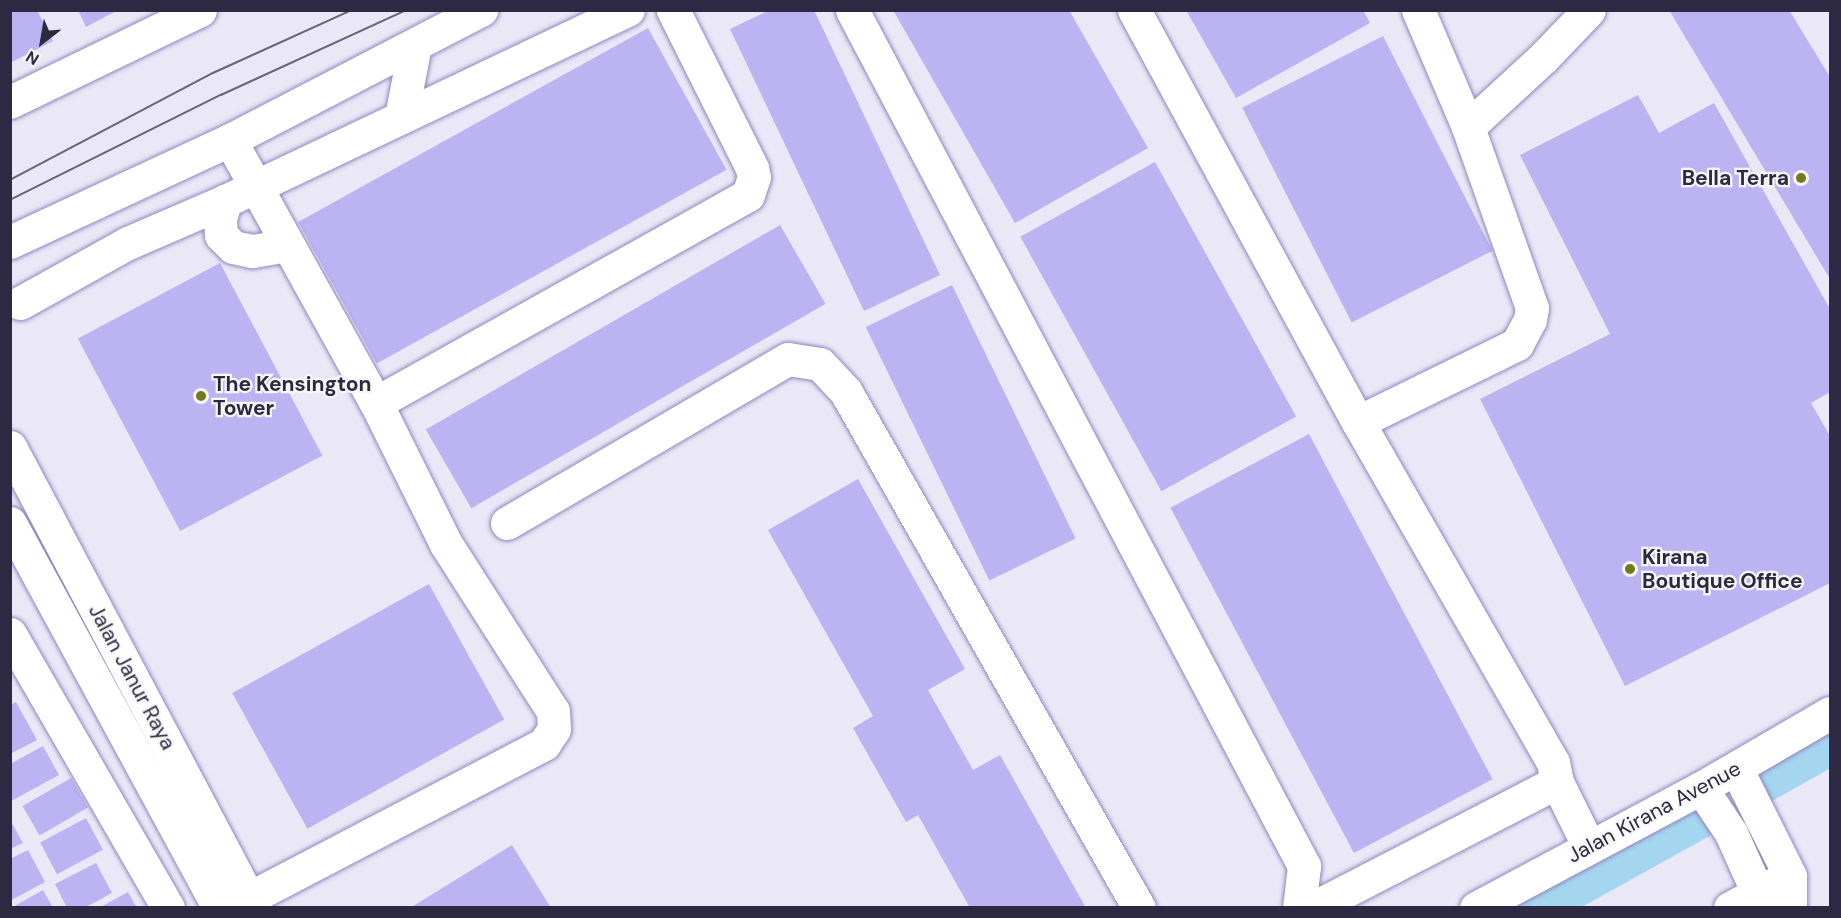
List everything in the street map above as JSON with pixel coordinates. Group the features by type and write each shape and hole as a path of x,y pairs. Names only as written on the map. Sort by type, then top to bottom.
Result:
{"street":[{"path":"10,102 200,10"},
{"path":"10,242 230,140 481,10"},
{"path":"20,303 128,243 225,201 628,10"},
{"path":"376,403 748,195 754,177 752,168 673,10"},
{"path":"852,10 1304,866 1356,897"},
{"path":"1134,10 1358,422 1547,747 1557,782 1589,847"},
{"path":"1358,422 1517,344 1526,334 1532,308 1468,127 1418,10"},
{"path":"1468,127 1544,58 1589,10"},
{"path":"401,117 415,45"},
{"path":"230,140 376,403 446,544 553,711 554,729 544,744 252,903"},
{"path":"225,201 220,219 221,235 233,247 252,251 287,245"},
{"path":"507,523 788,359 820,364 846,392 1139,908"},
{"name":"Jalan Janur Raya","path":"10,447 23,501 252,903"},
{"name":"Jalan Janur Raya","path":"10,523 219,908"},
{"path":"10,634 168,908"},
{"name":"Jalan Kirana Avenue","path":"1476,908 1701,788 1830,713"},
{"path":"1701,788 1731,833 1755,903 1790,892 1736,768"},
{"path":"1313,908 1356,897 1557,782"},
{"path":"1299,908 1304,866"}],"building":[{"path":"10,10 37,10 53,41 10,63"},
{"path":"78,10 118,10 86,27"},
{"path":"770,10 814,10 940,275 864,311 730,29"},
{"path":"893,10 1069,10 1148,148 1015,223"},
{"path":"1186,10 1363,10 1370,23 1236,98"},
{"name":"Bella Terra","path":"1669,10 1789,10 1830,77 1830,279"},
{"path":"648,28 727,170 377,364 298,222"},
{"path":"1383,36 1492,251 1352,322 1242,108"},
{"path":"1638,95 1659,133 1714,103 1830,309 1830,392 1811,403 1830,436 1830,583 1625,686 1480,399 1610,334 1520,155"},
{"path":"1155,162 1296,417 1161,491 1020,237"},
{"path":"780,225 826,304 471,508 426,430"},
{"name":"The Kensington Tower","path":"220,263 322,455 180,531 78,339"},
{"path":"952,285 1076,538 989,581 866,327"},
{"path":"1309,434 1493,779 1354,853 1170,508"},
{"path":"858,479 965,669 928,690 973,770 1000,755 1086,908 970,908 918,815 906,822 853,728 873,716 768,530"},
{"path":"429,584 504,720 307,829 232,693"},
{"path":"16,702 37,740 10,754 10,705"},
{"path":"43,746 59,775 11,801 10,764"},
{"path":"71,778 88,807 40,835 23,806"},
{"path":"86,818 103,850 57,874 40,842"},
{"path":"10,820 23,843 10,849"},
{"path":"512,845 551,908 410,908"},
{"path":"28,850 45,882 10,901 10,859"},
{"path":"96,863 112,893 84,908 67,908 55,884"},
{"path":"43,890 53,908 11,908"},
{"path":"128,892 137,908 99,908"}],"waterway":[{"path":"1759,775 1830,735"},
{"path":"1520,908 1696,810"}],"tram line":[{"path":"10,180 213,73 352,10"},
{"path":"10,200 221,95 407,10"}],"place":[{"name":"Bella Terra","path":"1801,178"},
{"name":"The Kensington Tower","path":"201,396"},
{"name":"Kirana Boutique Office","path":"1630,569"}]}
